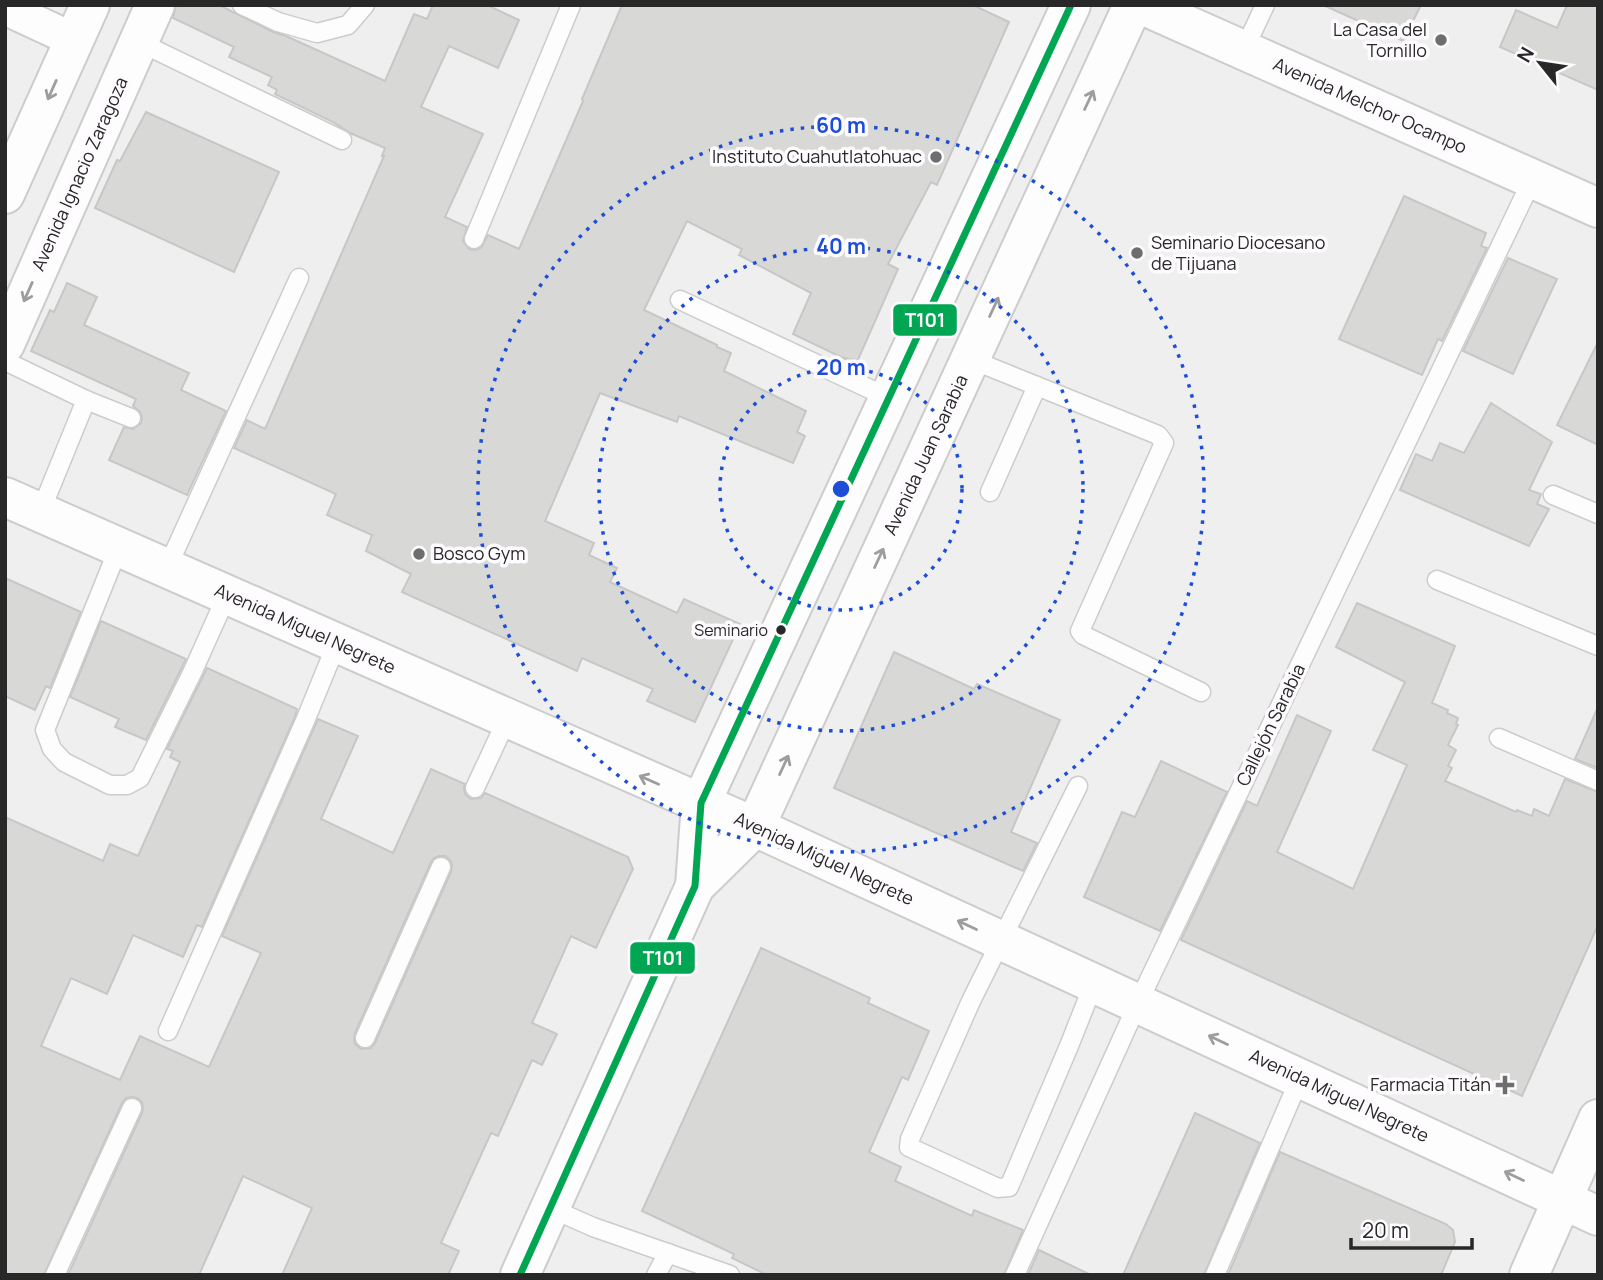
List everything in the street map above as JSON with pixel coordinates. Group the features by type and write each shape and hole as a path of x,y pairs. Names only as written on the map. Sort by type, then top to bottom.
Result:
{"main road":[{"path":"5,194 90,5"},
{"name":"Avenida Ignacio Zaragoza","path":"5,344 155,5"},
{"name":"Avenida Juan Sarabia","path":"520,1275 695,886 701,803 1071,5"},
{"name":"Avenida Juan Sarabia","path":"695,886 755,827 1133,5"},
{"name":"Avenida Melchor Ocampo","path":"1142,5 1598,208"},
{"name":"Avenida Miguel Negrete","path":"5,497 755,827 1598,1216"},
{"path":"1528,1275 1598,1119"}],"street":[{"path":"5,8 74,40"}],"lane":[{"path":"242,5 278,22 317,33 348,26 365,5"},
{"path":"474,239 571,5"},
{"path":"1244,50 1265,5"},
{"path":"139,42 342,140"},
{"name":"Callejón Sarabia","path":"1015,1275 1138,1003 1533,178"},
{"path":"167,568 299,278"},
{"path":"680,300 889,398"},
{"path":"970,359 1158,435 1164,443 1080,631 1083,635 1201,692"},
{"path":"5,361 86,400 131,418"},
{"path":"990,492 1037,386"},
{"path":"40,513 86,400"},
{"path":"1553,495 1598,514"},
{"path":"119,547 45,730 52,749 64,762 110,785 127,785 139,778 192,673 227,595"},
{"path":"1437,580 1598,646"},
{"path":"168,1031 337,643"},
{"path":"475,788 508,718"},
{"path":"1499,738 1598,780"},
{"path":"1078,786 1000,940 910,1139 909,1147 998,1188 1009,1187 1094,983"},
{"path":"365,1038 441,867"},
{"path":"1215,1275 1300,1078"},
{"path":"55,1275 132,1108"},
{"path":"550,1208 593,1227 730,1275"},
{"path":"656,1275 667,1253"}],"building":[{"path":"176,5 219,5 385,81 414,14 427,19 433,5 487,5 519,20 498,68 449,46 421,107 483,134 445,217 467,227 463,241 469,249 475,250 481,248 488,235 519,249 622,5 973,5 1009,22 937,185 931,182 888,264 898,269 857,362 793,334 811,293 739,255 742,249 687,221 644,310 731,353 724,371 806,411 797,432 805,436 793,463 679,416 677,422 600,393 545,521 594,543 589,555 617,568 610,582 677,613 684,599 740,624 695,722 647,701 653,689 582,658 577,671 402,592 411,574 366,551 372,535 327,515 336,494 234,448 247,420 265,429 384,156 385,148 275,94 277,90 268,85 272,77 229,57 234,47 173,18"},
{"path":"1323,5 1421,5 1403,41"},
{"path":"1567,5 1598,5 1598,90 1500,47 1516,10 1557,28"},
{"path":"146,112 279,172 234,272 95,208 117,160 120,161"},
{"path":"1404,196 1486,233 1481,246 1487,248 1442,341 1438,339 1422,375 1339,339"},
{"path":"1508,258 1557,279 1513,374 1463,351"},
{"path":"67,283 97,297 84,325 189,373 181,390 226,411 187,495 109,460 124,427 133,429 141,423 140,412 133,406 136,399 31,351 50,310 54,312"},
{"path":"1598,342 1598,445 1557,425"},
{"path":"1491,403 1552,442 1529,490 1541,494 1537,504 1549,509 1529,546 1400,490 1416,454 1432,461 1440,443 1464,453"},
{"path":"5,578 81,612 50,688 46,686 35,710 5,696"},
{"path":"1357,603 1455,646 1432,703 1458,718 1458,725 1448,745 1456,750 1448,766 1452,768 1445,781 1516,812 1517,810 1532,816 1534,809 1549,816 1565,779 1598,792 1598,925 1522,1096 1181,940 1247,801 1257,806 1297,715 1331,731 1277,852 1353,889 1407,765 1373,750 1405,682 1336,647"},
{"path":"101,621 186,659 146,740 115,727 119,719 70,697"},
{"path":"894,652 974,689 977,684 1060,720 1011,832 1037,843 1023,871 834,788"},
{"path":"207,668 297,709 202,927 197,925 183,957 133,935 107,994 71,978 41,1046 120,1080 140,1036 209,1067 261,953 222,936 318,719 358,736 321,819 393,853 431,769 465,784 465,794 471,799 481,798 485,793 628,857 633,869 596,948 571,936 532,1023 557,1034 542,1065 532,1060 498,1136 491,1133 441,1243 459,1251 448,1275 282,1275 312,1208 243,1176 199,1275 68,1275 142,1113 142,1102 132,1097 126,1098 122,1103 44,1275 5,1275 5,817 103,861 110,844 138,856 180,762 170,757 173,751 167,749","holes":["445,856 452,865 451,872 375,1043 371,1048 361,1049 355,1044 355,1033 431,862 434,858"]},
{"path":"1598,707 1598,768 1575,759"},
{"path":"1161,761 1227,792 1160,931 1084,897 1122,812 1135,817"},
{"path":"761,948 870,998 868,1003 929,1031 908,1080 902,1077 869,1152 901,1167 895,1181 972,1216 974,1210 1023,1230 1004,1275 767,1275 732,1258 734,1254 642,1211"},
{"path":"1195,1113 1260,1143 1204,1275 1123,1275"},
{"path":"1280,1152 1446,1224 1453,1230 1455,1242 1441,1275 1228,1275"},
{"path":"1039,1250 1091,1275 1028,1275"}],"transit line":[{"name":"T101","path":"520,1275 695,886 701,803 1071,5"}],"place":[{"name":"La Casa del Tornillo","path":"1441,40"},
{"name":"Instituto Cuahutlatohuac","path":"936,157"},
{"name":"Seminario Diocesano de Tijuana","path":"1137,253"},
{"name":"Bosco Gym","path":"419,554"},
{"name":"Seminario","path":"781,630"},
{"name":"Farmacia Titán","path":"1505,1085"}]}
